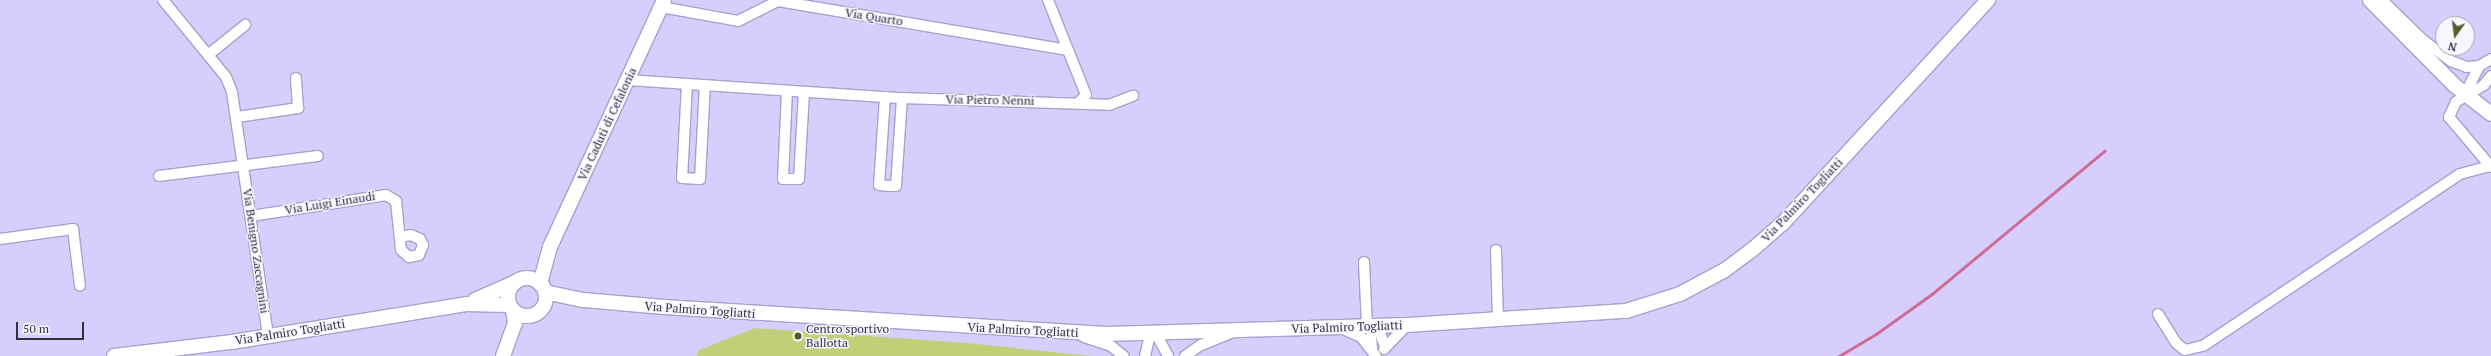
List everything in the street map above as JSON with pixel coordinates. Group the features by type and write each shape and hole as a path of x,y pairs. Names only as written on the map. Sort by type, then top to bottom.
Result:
{"street":[{"name":"Via Benigno Zaccagnini","path":"163,0 226,77 232,92 237,117 268,336"},
{"name":"Via Quarto","path":"662,4 738,21 778,0 1068,50"},
{"path":"1048,0 1086,95 1079,102"},
{"name":"Via Palmiro Togliatti","path":"114,356 268,336 466,304 520,281 584,300 1070,333 1153,334 1244,329 1407,325 1498,321 1626,311 1680,294 1725,270 1783,223 1988,0"},
{"path":"2370,0 2465,94 2491,114"},
{"path":"2382,0 2423,40 2451,61 2467,67 2479,66 2491,59"},
{"name":"Via Caduti di Cefalonia","path":"542,288 550,247 662,4"},
{"path":"208,55 245,25"},
{"path":"2465,94 2479,66"},
{"path":"2158,314 2176,343 2185,350 2203,346 2460,174 2490,166 2449,117 2456,102 2465,94 2479,88 2491,76"},
{"path":"237,117 298,108 296,78"},
{"name":"Via Pietro Nenni","path":"628,80 902,98 1109,104 1133,96"},
{"path":"687,84 682,178 700,179 705,85"},
{"path":"787,91 783,179 799,180 804,92"},
{"path":"885,97 879,185 890,186 896,186 902,98"},
{"path":"159,176 318,156"},
{"name":"Via Luigi Einaudi","path":"251,216 386,195 396,200 400,237"},
{"path":"0,239 72,229 80,286"},
{"name":"Via Caduti di Cefalonia","path":"520,281 550,247"},
{"path":"1496,250 1498,321"},
{"path":"1364,262 1374,353"},
{"path":"506,350 514,323 508,293 520,281"},
{"path":"506,350 545,302 542,288"},
{"name":"Via Palmiro Togliatti","path":"466,304 511,308 522,316 584,300"},
{"path":"1380,356 1385,346 1407,325"},
{"path":"1372,326 1385,346"},
{"path":"1339,327 1360,337 1374,353"},
{"path":"1185,356 1206,343 1244,329"},
{"path":"1070,333 1111,346 1124,356"},
{"path":"1144,356 1153,334"},
{"path":"1153,334 1168,356"}],"green space":[{"name":"Centro sportivo Ballotta","path":"755,328 967,343 1091,356 696,356 699,350"}],"waterway":[{"path":"1839,356 1876,334 1932,294 2104,151"}],"place":[{"name":"Centro sportivo Ballotta","path":"798,336"}]}
